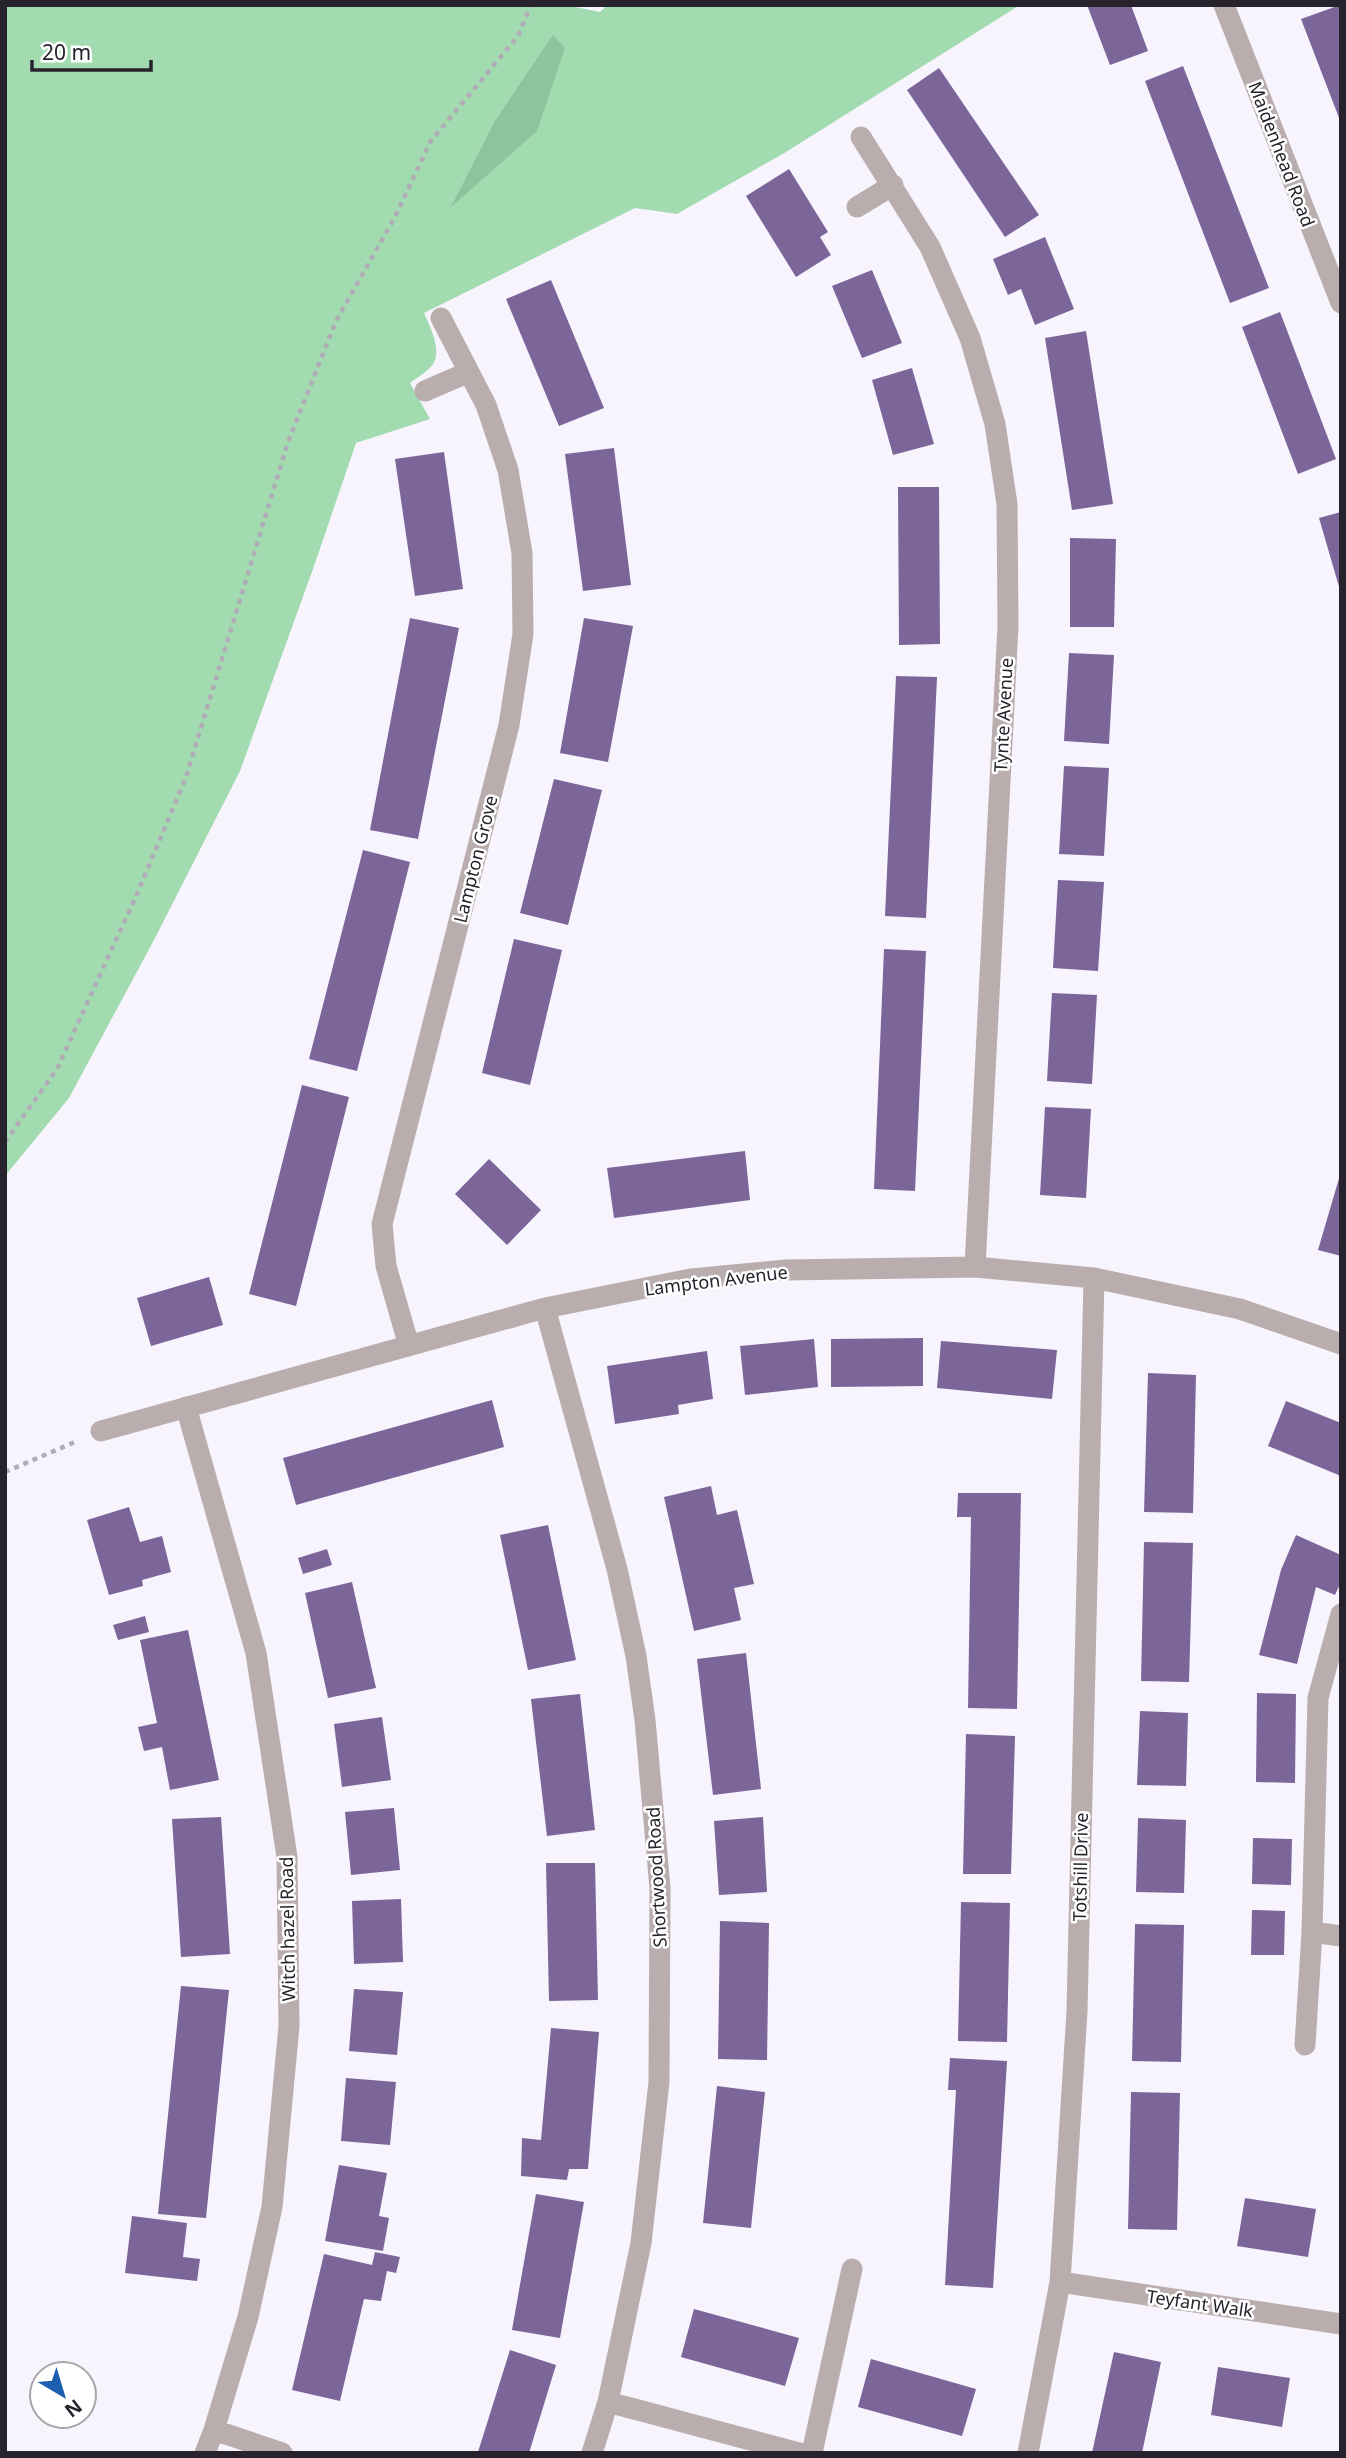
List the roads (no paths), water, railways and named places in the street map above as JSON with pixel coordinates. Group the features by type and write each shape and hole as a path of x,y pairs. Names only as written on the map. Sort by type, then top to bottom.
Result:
{"street":[{"name":"Maidenhead Road","path":"1224,5 1341,303"},
{"name":"Tynte Avenue","path":"861,137 930,247 970,338 995,424 1007,504 1008,626 975,1267"},
{"path":"857,207 893,185"},
{"name":"Lampton Grove","path":"409,1346 386,1266 382,1224 509,725 523,634 522,554 508,470 486,405 441,318"},
{"path":"425,391 469,372"},
{"name":"Lampton Avenue","path":"101,1431 545,1308 691,1279 786,1270 975,1267 1094,1278 1240,1309 1341,1344"},
{"name":"Totshill Drive","path":"1028,2453 1060,2282 1077,2011 1094,1278"},
{"name":"Shortwood Road","path":"545,1308 617,1569 636,1656 645,1720 660,1888 659,2082 641,2243 608,2402 592,2453"},
{"name":"Witch hazel Road","path":"186,1407 256,1653 287,1857 289,2026 272,2207 248,2316 205,2453"},
{"path":"1305,2045 1312,1932 1318,1698 1341,1614"},
{"path":"1312,1932 1341,1936"},
{"path":"812,2453 852,2269"},
{"name":"Teyfant Walk","path":"1060,2282 1341,2324"},
{"path":"608,2402 799,2453"},
{"path":"214,2430 282,2453"}]}
